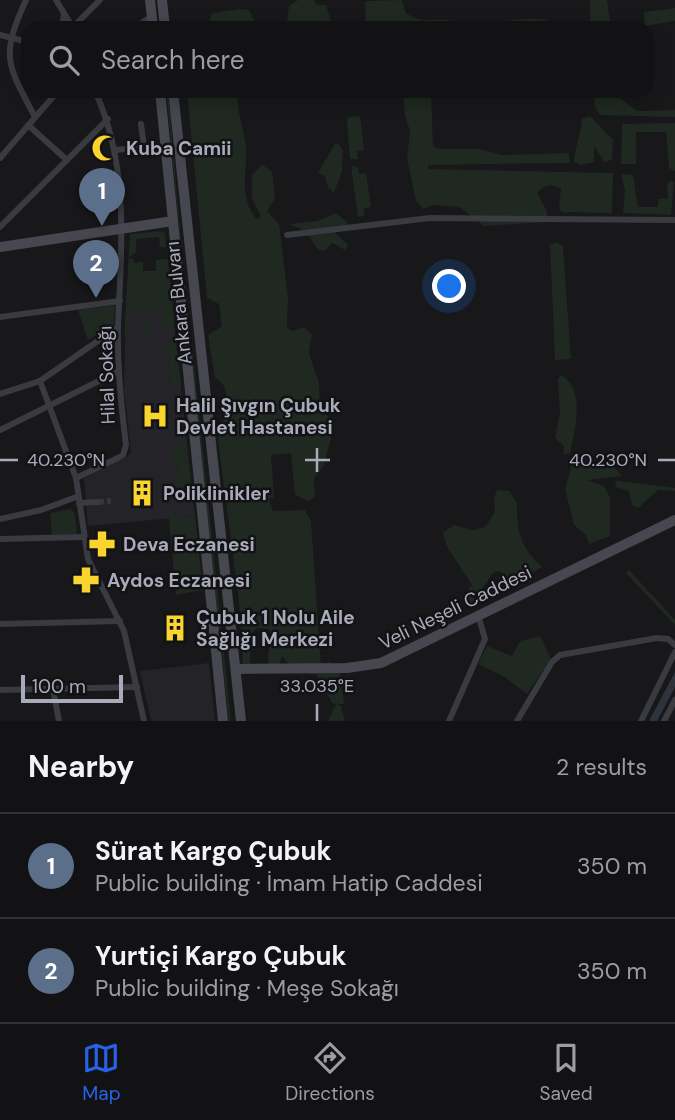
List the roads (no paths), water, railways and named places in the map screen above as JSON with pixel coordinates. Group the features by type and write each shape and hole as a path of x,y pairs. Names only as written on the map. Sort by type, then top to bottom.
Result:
{"main road":[{"path":"150,0 152,21"},
{"path":"162,0 164,21"},
{"name":"Ankara Bulvarı","path":"161,98 198,497 223,721"},
{"name":"Ankara Bulvarı","path":"174,98 241,721"},
{"path":"0,247 173,221"},
{"name":"Veli Neşeli Caddesi","path":"236,669 369,666 675,520"}],"street":[{"path":"21,90 8,64 5,46 26,0"},
{"path":"56,0 68,21"},
{"path":"80,21 100,0"},
{"path":"63,21 64,14"},
{"path":"144,21 152,16"},
{"path":"0,35 21,40"},
{"path":"25,98 35,117"},
{"path":"0,158 52,98"},
{"name":"Hilal Sokağı","path":"76,478 118,458 125,451 118,327 123,229 116,150 108,119 98,98"},
{"path":"0,227 108,119"},
{"path":"116,150 144,147 141,124"},
{"path":"28,125 67,160"},
{"path":"286,235 430,218 675,220"},
{"path":"0,317 120,301"},
{"path":"0,394 40,381 118,327"},
{"path":"0,430 119,371"},
{"path":"40,381 76,478 83,537 91,567 120,621 144,721"},
{"path":"0,519 79,500 98,502"},
{"path":"0,539 83,537"},
{"path":"449,721 485,639 478,615"},
{"path":"0,624 120,621"},
{"path":"517,721 552,662 560,655 657,638 668,639 675,645"},
{"path":"641,721 675,652"},
{"path":"0,690 137,687"},
{"path":"53,689 59,721"},
{"path":"664,721 675,701"}],"tunnel":[{"path":"98,502 111,501"}],"place":[{"name":"Kuba Camii","path":"105,148"},
{"name":"Sürat Kargo Çubuk","path":"102,226"},
{"name":"Yurtiçi Kargo Çubuk","path":"96,298"},
{"name":"Halil Şıvgın Çubuk Devlet Hastanesi","path":"155,416"},
{"name":"Poliklinikler","path":"142,493"},
{"name":"Deva Eczanesi","path":"102,544"},
{"name":"Aydos Eczanesi","path":"86,580"},
{"name":"Çubuk 1 Nolu Aile Sağlığı Merkezi","path":"175,628"}]}
